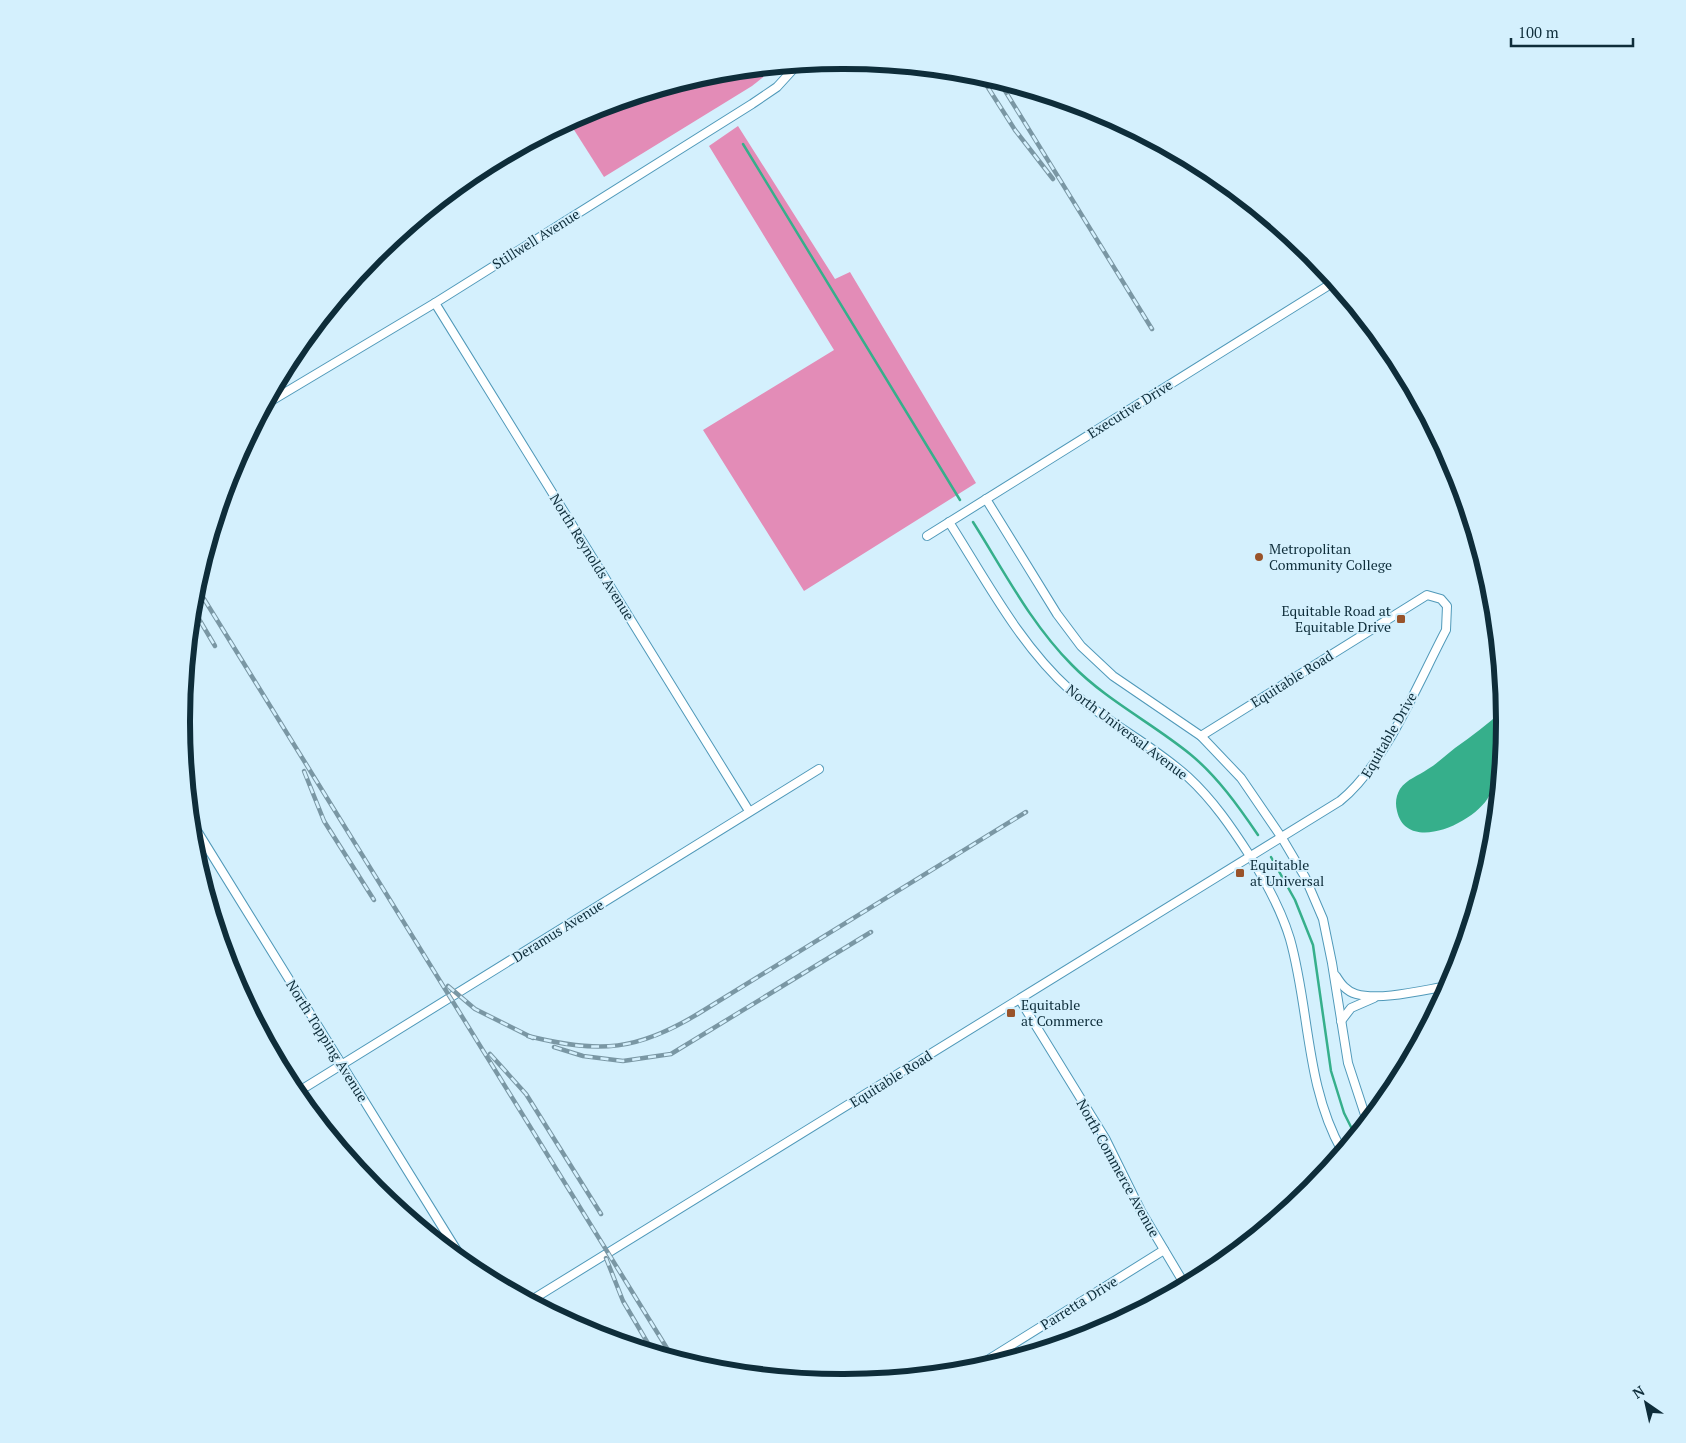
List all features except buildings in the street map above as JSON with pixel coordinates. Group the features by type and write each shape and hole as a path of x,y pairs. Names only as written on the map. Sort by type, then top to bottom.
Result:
{"street":[{"name":"Stillwell Avenue","path":"277,398 435,303 752,104 777,86 792,71"},
{"name":"Executive Drive","path":"927,536 1329,285"},
{"name":"North Reynolds Avenue","path":"435,303 749,811"},
{"path":"986,499 1057,614 1081,646 1113,676 1201,736 1241,778 1282,838 1305,877 1328,937 1353,1083 1364,1114"},
{"name":"North Universal Avenue","path":"949,522 1017,629 1046,667 1072,692 1189,778 1220,811 1250,857 1273,896 1290,940 1318,1094 1326,1119 1339,1146"},
{"name":"Equitable Road","path":"1201,736 1427,595 1441,599 1447,606 1448,620"},
{"name":"Equitable Drive","path":"1250,857 1340,801 1366,777 1446,630 1448,620"},
{"name":"Deramus Avenue","path":"303,1089 819,769"},
{"name":"North Topping Avenue","path":"201,837 453,1244"},
{"name":"Equitable Road","path":"536,1297 1250,857"},
{"path":"1334,974 1350,991 1364,995 1380,996"},
{"path":"1341,1021 1346,1013 1358,1004 1380,996 1438,987"},
{"name":"North Commerce Avenue","path":"1020,1000 1105,1138 1141,1211 1182,1279"},
{"name":"Parretta Drive","path":"991,1357 1164,1250"}],"shaded area":[{"path":"768,73 752,86 604,177 572,127 633,103 674,91 716,81"},
{"path":"738,126 835,279 850,272 976,483 804,591 703,430 834,350 709,146"},
{"path":"1496,716 1493,772 1489,796 1482,806 1471,816 1442,830 1414,831 1403,824 1397,811 1396,802 1400,789 1409,780 1435,764"}],"waterway":[{"path":"743,144 960,500"},
{"path":"973,522 1031,615 1057,649 1085,678 1200,763 1227,792 1258,835"},
{"path":"1271,857 1295,900 1313,945 1331,1071 1344,1113 1352,1130"}],"railway":[{"path":"986,85 1015,130 1053,179"},
{"path":"1004,89 1152,329"},
{"path":"203,597 668,1350"},
{"path":"199,619 215,646"},
{"path":"304,771 324,821 374,900"},
{"path":"528,1036 554,1042 598,1047 618,1045 658,1035 701,1012 1026,812"},
{"path":"554,1047 583,1056 623,1061 671,1054 871,932"},
{"path":"448,986 475,1009 533,1038"},
{"path":"490,1054 526,1094 601,1214"},
{"path":"606,1258 623,1301 649,1345"}],"place":[{"name":"Metropolitan Community College","path":"1259,557"},
{"name":"Equitable Road at Equitable Drive","path":"1401,619"},
{"name":"Equitable at Universal","path":"1240,873"},
{"name":"Equitable at Commerce","path":"1011,1013"}]}
